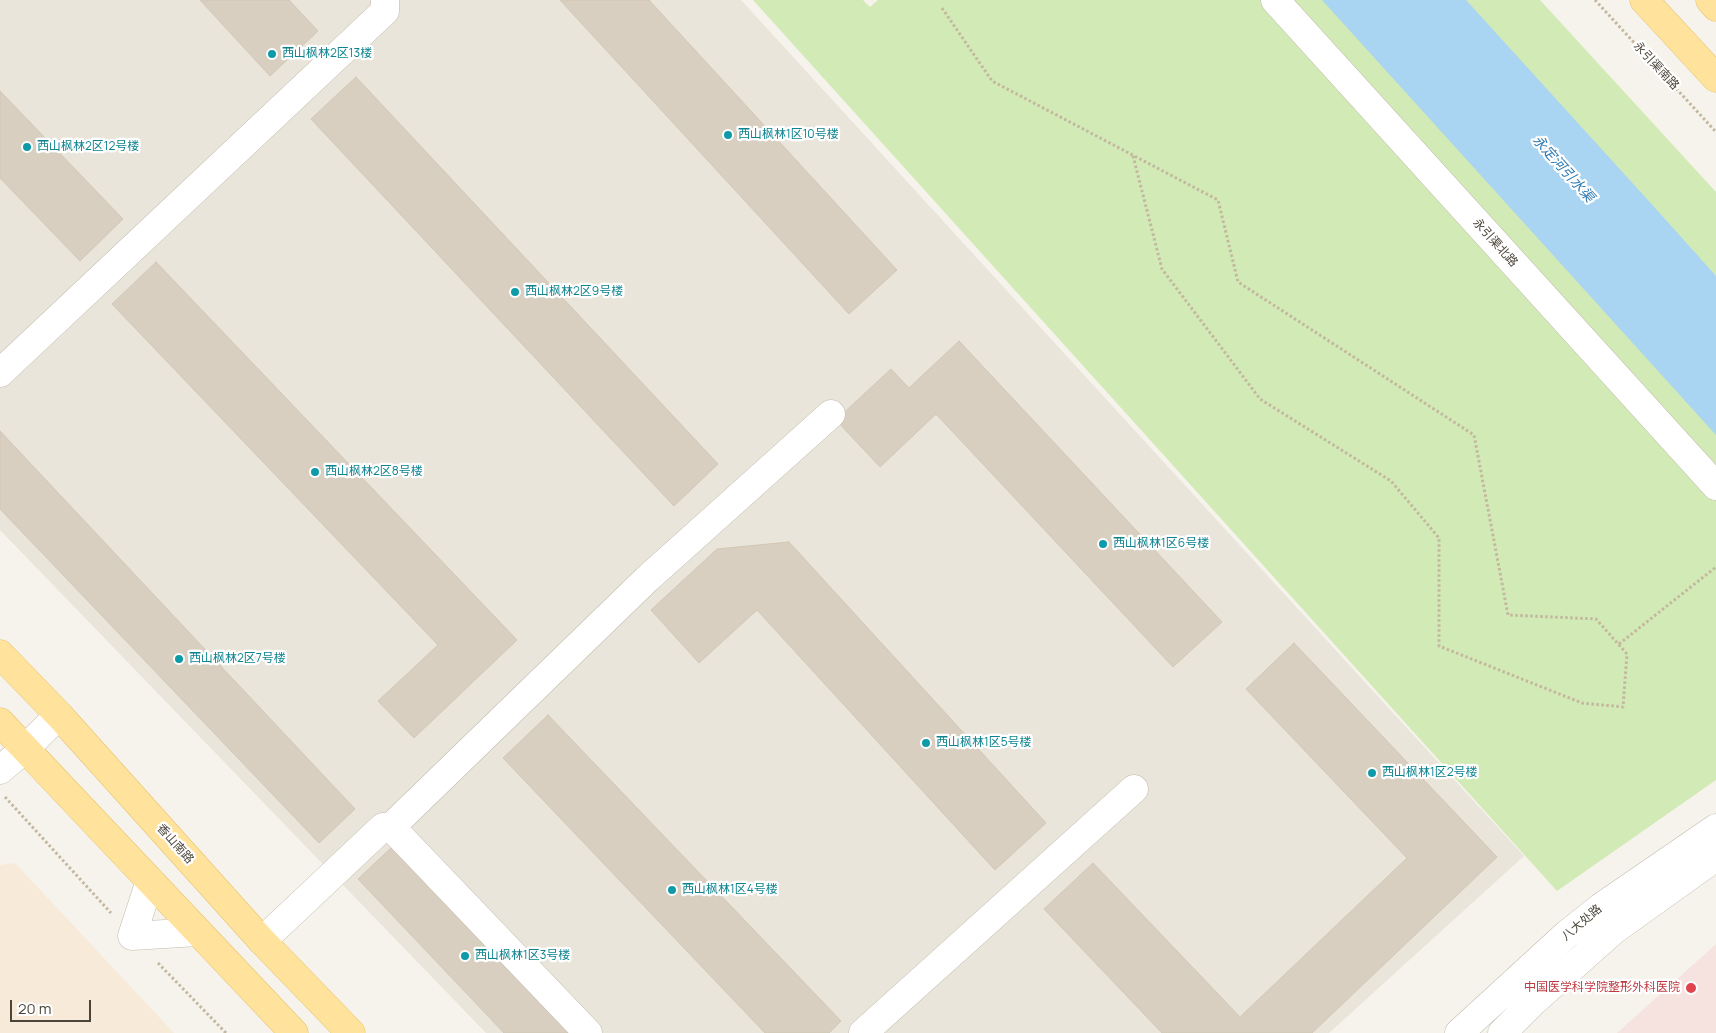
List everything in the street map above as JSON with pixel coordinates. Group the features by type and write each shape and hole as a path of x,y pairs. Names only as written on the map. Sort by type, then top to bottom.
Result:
{"main road":[{"path":"1644,0 1716,78"},
{"path":"1710,0 1716,7"},
{"name":"香山南路","path":"0,654 59,715 262,941 351,1033"},
{"path":"0,722 294,1033"}],"street":[{"path":"0,373 385,12 385,0"},
{"name":"永引渠北路","path":"1275,0 1716,486"},
{"path":"262,941 384,827 391,827 647,579 830,414"},
{"path":"0,770 25,749 59,715"},
{"path":"863,1033 1134,788"},
{"path":"391,827 588,1033"},
{"name":"八大处路","path":"1459,1033 1567,934 1600,907 1716,828"},
{"path":"1502,1033 1546,990 1614,930 1716,857"},
{"path":"150,881 132,936 198,932"}],"path":[{"name":"永引渠南路","path":"1595,0 1716,132"},
{"path":"942,8 992,81 1218,200 1238,282 1474,435 1508,615 1596,619 1627,654 1622,707 1582,703 1439,646 1439,538 1391,481 1260,399 1162,269 1133,156"},
{"path":"1619,644 1716,566"}],"shaded area":[{"path":"0,0 741,0 1524,856 1329,1033 486,1033 0,530"},
{"path":"15,863 174,1033 0,1033 0,865"},
{"name":"中国医学科学院整形外科医院","path":"1716,944 1716,1033 1617,1033"}],"green space":[{"path":"753,0 863,0 870,7 878,0 1540,0 1716,192 1716,780 1557,891"}],"water":[{"name":"永定河引水渠","path":"1322,0 1466,0 1656,209 1716,276 1716,435"}],"building":[{"name":"西山枫林2区13楼","path":"200,0 289,0 318,31 270,76"},
{"name":"西山枫林1区10号楼","path":"560,0 649,0 897,270 849,314"},
{"name":"西山枫林2区9号楼","path":"356,77 718,464 674,506 311,119"},
{"name":"西山枫林2区12号楼","path":"0,91 123,219 80,261 0,178"},
{"name":"西山枫林2区8号楼","path":"156,262 517,640 414,738 378,701 438,645 112,304"},
{"name":"西山枫林1区6号楼","path":"959,341 1222,622 1173,667 936,414 880,467 836,420 891,369 909,388"},
{"name":"西山枫林2区7号楼","path":"0,431 355,809 319,843 0,509"},
{"name":"西山枫林1区5号楼","path":"789,542 1046,823 995,870 757,610 699,663 651,610 717,549"},
{"name":"西山枫林1区2号楼","path":"1294,643 1497,857 1312,1033 1162,1033 1044,909 1093,863 1240,1017 1407,858 1246,689"},
{"name":"西山枫林1区4号楼","path":"548,715 841,1021 829,1033 765,1033 503,758"},
{"name":"西山枫林1区3号楼","path":"394,845 571,1033 504,1033 358,879"}],"place":[{"name":"西山枫林2区13楼","path":"272,54"},
{"name":"西山枫林1区10号楼","path":"728,135"},
{"name":"西山枫林2区12号楼","path":"27,147"},
{"name":"西山枫林2区9号楼","path":"515,292"},
{"name":"西山枫林2区8号楼","path":"315,472"},
{"name":"西山枫林1区6号楼","path":"1103,544"},
{"name":"西山枫林2区7号楼","path":"179,659"},
{"name":"西山枫林1区5号楼","path":"926,743"},
{"name":"西山枫林1区2号楼","path":"1372,773"},
{"name":"西山枫林1区4号楼","path":"672,890"},
{"name":"西山枫林1区3号楼","path":"465,956"},
{"name":"中国医学科学院整形外科医院","path":"1691,988"}]}
